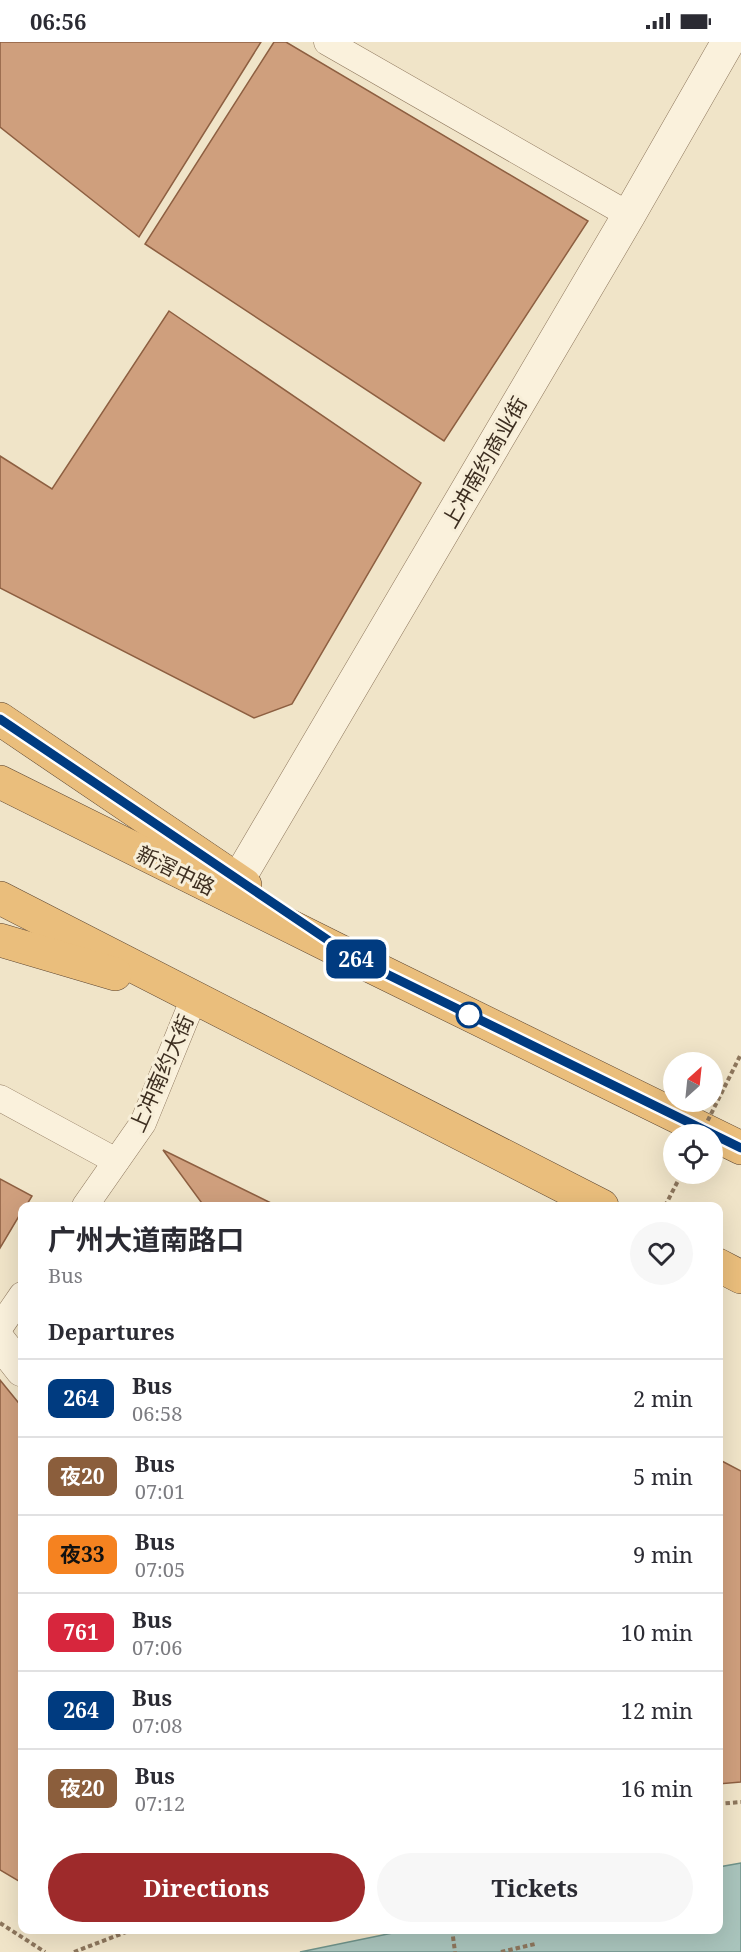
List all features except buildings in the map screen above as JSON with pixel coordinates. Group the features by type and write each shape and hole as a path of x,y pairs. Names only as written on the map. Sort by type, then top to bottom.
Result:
{"highway":[{"path":"0,719 356,959"},
{"name":"新滘中路","path":"0,782 741,1148"},
{"path":"0,898 594,1202"},
{"path":"0,923 194,998"},
{"path":"0,940 194,998"},
{"path":"723,1268 741,1277"}],"street":[{"name":"上冲南约商业街","path":"238,880 629,215 728,42"},
{"path":"0,1342 18,1365"}],"lane":[{"path":"327,42 629,215"},
{"name":"上冲南约大街","path":"88,1202 143,1123 194,998"},
{"path":"0,1098 116,1161"},
{"path":"0,1327 18,1301"}],"path":[{"path":"706,1124 741,1054"},
{"path":"667,1202 676,1184"},
{"path":"723,1804 741,1802"},
{"path":"0,1923 45,1952"},
{"path":"74,1952 121,1934"},
{"path":"453,1934 455,1952"},
{"path":"501,1952 536,1944"}],"water":[{"path":"741,1863 741,1952 300,1952 388,1934 723,1934 723,1866"}],"bus line":[{"name":"264","path":"0,719 356,959 741,1148"}]}
